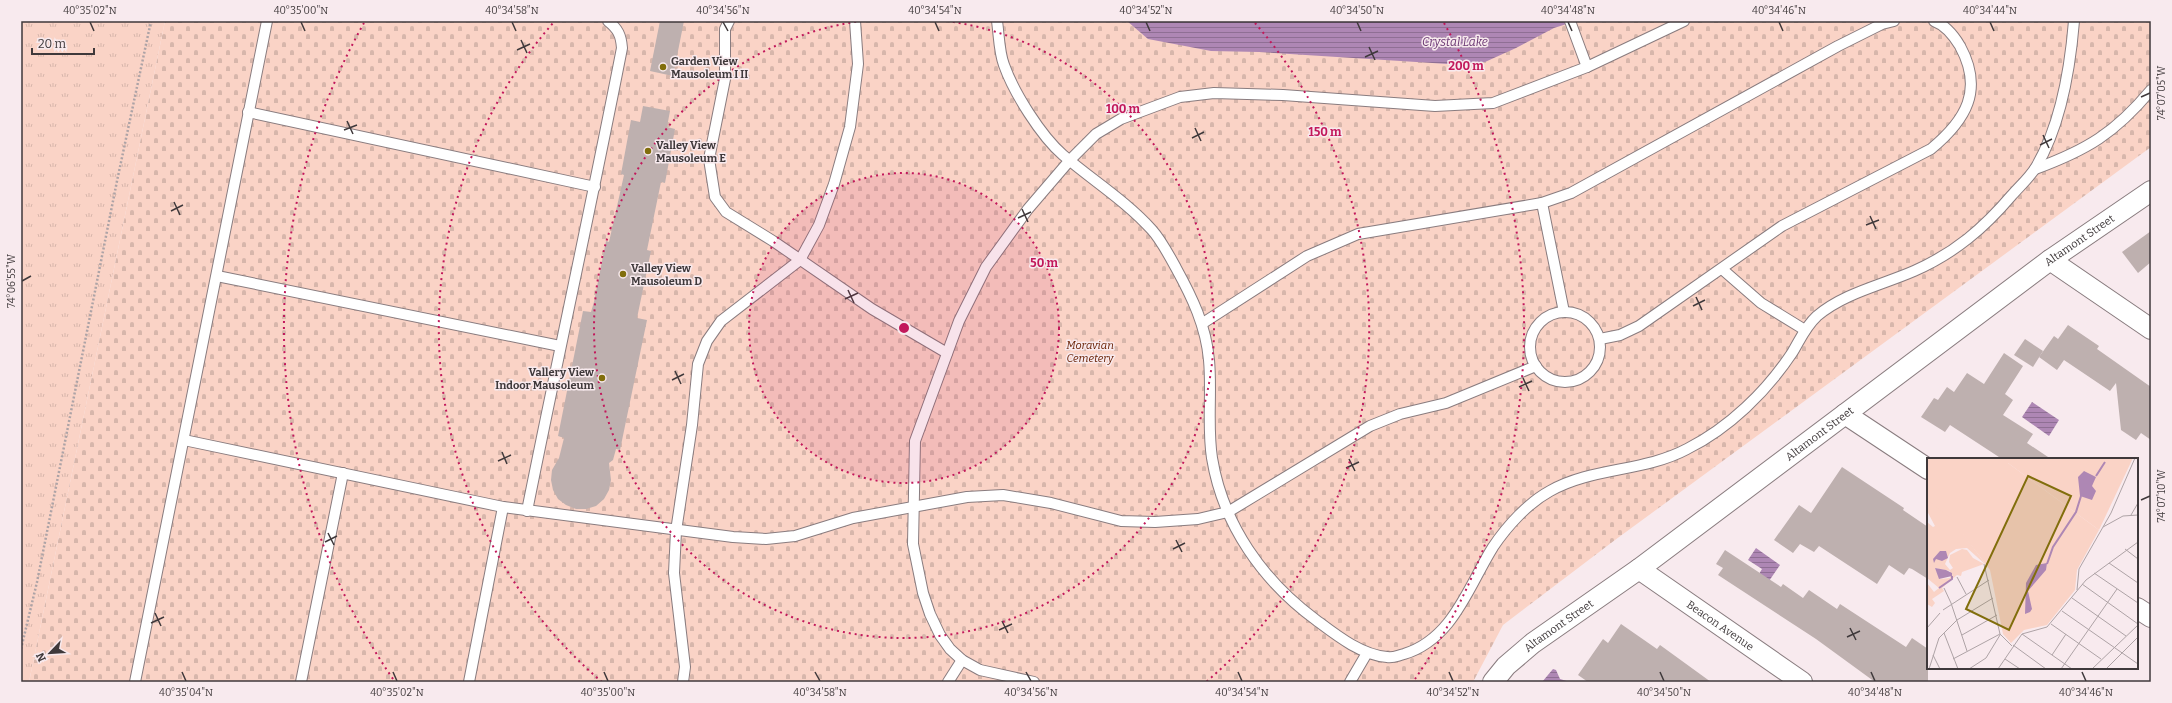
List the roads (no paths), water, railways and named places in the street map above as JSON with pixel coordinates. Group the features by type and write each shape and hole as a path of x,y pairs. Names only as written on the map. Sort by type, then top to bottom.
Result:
{"street":[{"name":"Altamont Street","path":"1493,682 1506,666 1533,643 1639,569 2050,260 2151,191"},
{"path":"2050,260 2151,329"},
{"path":"1845,414 1927,468"},
{"name":"Beacon Avenue","path":"1639,569 1802,682"},
{"path":"2138,609 2151,617"}],"lane":[{"path":"135,682 267,21"},
{"path":"527,511 560,346 595,187 622,48 620,35 615,27 608,21"},
{"path":"729,21 725,29 724,79 709,159 715,197 726,212 773,241 872,309 947,353"},
{"path":"683,682 685,667 674,573 676,531 692,425 698,364 707,341 721,321 800,260 819,225 834,184 850,127 858,64 855,21"},
{"path":"997,21 1003,63 1023,105 1059,152 1119,200 1154,231 1176,268 1203,323 1209,358 1212,455 1228,512 1240,538 1256,563 1296,606 1367,653 1391,658 1418,650 1438,636 1456,614 1496,543 1525,511 1550,490 1569,482 1602,473 1629,469 1668,458 1690,448 1718,429 1760,395 1792,353 1805,330 1814,319 1831,307 1870,287 1914,271 1946,254 1985,226 2035,169 2056,121 2070,67 2074,21"},
{"path":"1570,21 1587,67"},
{"path":"1034,682 986,672 962,660 950,649 940,634 925,600 913,544 912,507 915,441 959,321 986,267 1028,209 1070,160 1096,134 1121,119 1180,97 1214,92 1283,95 1436,106 1464,106 1493,103 1587,67 1684,21"},
{"path":"1203,323 1307,256 1358,234 1542,202 1571,193 1838,46 1882,24 1894,21"},
{"path":"1600,340 1620,335 1639,326 1722,269 1756,242 1782,226 1931,149 1947,136 1962,118 1969,102 1972,84 1963,52 1956,40 1947,29 1934,21"},
{"path":"2035,169 2082,150 2101,139 2130,114 2151,90"},
{"path":"248,112 595,187"},
{"path":"1542,202 1564,312"},
{"path":"1722,269 1761,303 1805,330"},
{"path":"217,276 560,346"},
{"path":"1574,312 1583,316 1596,330 1600,340 1600,352 1596,363 1589,373 1579,379 1567,382 1555,381 1544,375 1536,366 1532,356 1532,336 1537,326 1544,318 1553,314 1574,312"},
{"path":"184,440 503,507 676,531 733,537 773,538 795,536 853,518 967,497 1003,495 1051,503 1121,521 1155,522 1198,519 1228,512 1370,426 1400,414 1446,403 1536,366"},
{"path":"301,682 343,473"},
{"path":"469,682 503,507"},
{"path":"1350,682 1367,653"},
{"path":"948,682 962,660"}],"water":[{"name":"Crystal Lake","path":"1127,21 1576,21 1554,28 1485,62 1448,64 1259,52 1211,51 1148,39"},
{"path":"2032,402 2059,420 2049,436 2022,417"},
{"path":"1756,548 1780,565 1769,581 1759,574 1762,569 1748,560"},
{"path":"1553,669 1556,670 1560,679 1570,682 1542,682"}],"place":[{"name":"Garden View Mausoleum I II","path":"663,67"},
{"name":"Valley View Mausoleum E","path":"648,151"},
{"name":"Valley View Mausoleum D","path":"623,274"},
{"name":"Vallery View Indoor Mausoleum","path":"602,378"}],"park label":[{"name":"Moravian Cemetery","path":"1090,351"}]}
